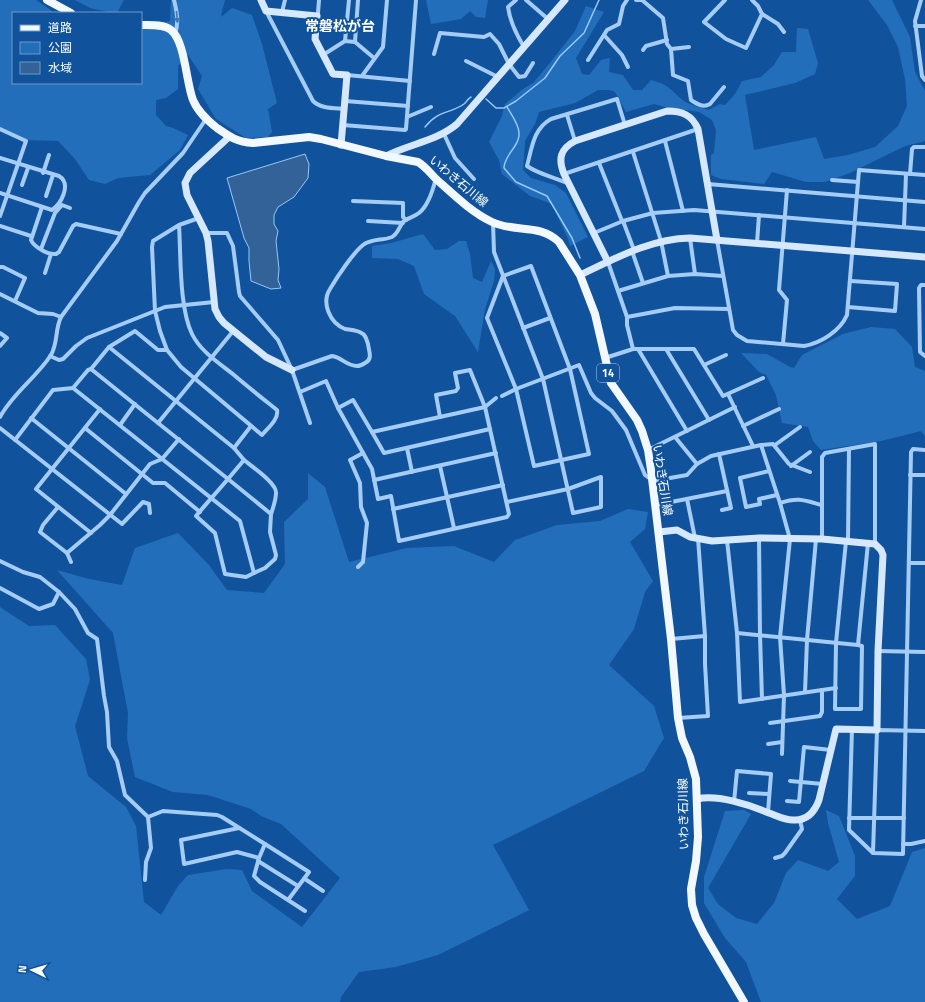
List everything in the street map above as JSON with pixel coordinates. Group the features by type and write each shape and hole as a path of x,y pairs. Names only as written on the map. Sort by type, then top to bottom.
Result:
{"main road":[{"path":"46,0 69,12"},
{"path":"142,25 165,27 171,29 175,34"},
{"name":"いわき石川線","path":"175,34 182,54 189,86 197,107 206,119 229,137 253,143 308,137 386,156 418,162 474,211 493,222 510,228 535,230 548,234 559,242 580,276 595,314 611,383 637,420 648,450 656,505 678,718 682,738 690,757 696,779 698,837 696,861 691,889 692,905 696,918 704,934 744,1002"}],"street":[{"path":"174,0 178,26 175,34"},
{"path":"261,0 313,101 317,105 322,107 345,105 408,106"},
{"path":"282,12 285,0"},
{"path":"319,0 318,13 316,16 315,39 332,74 410,82"},
{"path":"345,42 349,0"},
{"path":"355,42 358,0"},
{"path":"362,76 383,47 387,0"},
{"path":"343,125 405,130 416,0"},
{"path":"516,0 508,7 509,15 514,31 524,46"},
{"path":"526,0 548,19"},
{"path":"386,156 399,149 444,134 457,124 565,0"},
{"path":"588,60 609,28 619,24 623,6 627,0"},
{"path":"636,0 642,0 660,15 664,21 667,40 671,50 674,76 688,81 691,100 700,106 707,106 724,87"},
{"path":"725,0 704,22 726,39 746,48 762,14"},
{"path":"752,0 758,6 762,14 778,24 784,32"},
{"path":"921,0 915,26 922,76 925,80"},
{"path":"266,11 316,16"},
{"path":"915,26 925,26"},
{"path":"434,54 440,33 484,37 490,34 499,44 509,64 519,78 525,76 533,63"},
{"path":"604,35 622,55 628,67"},
{"path":"643,50 646,46 667,40"},
{"path":"323,55 345,42 355,42 374,58"},
{"path":"671,50 688,47"},
{"path":"920,59 925,58"},
{"path":"466,61 498,77"},
{"path":"341,145 347,75"},
{"path":"569,184 554,179 549,175 537,173 527,166 539,128 551,119 617,99 625,125"},
{"path":"407,117 431,107"},
{"path":"633,349 627,324 627,317 608,262 561,166 561,154 569,144 667,111 686,114 691,117 698,129 733,330 742,339 747,341 804,346 818,342 840,326 847,315 859,170 925,175"},
{"path":"567,115 575,141"},
{"path":"0,417 7,405 34,378 50,356 56,342 58,324 61,317 121,234 145,193 182,154 206,119"},
{"path":"0,134 1,129 26,141 0,216"},
{"path":"564,174 698,129"},
{"path":"444,134 455,158 474,179"},
{"path":"229,137 190,173 185,182 187,195 206,233 214,302 219,317 266,357 292,370 332,356 348,365 359,366 368,361 370,356 366,337 360,332 345,328 334,321 327,307 327,295 363,246 374,240 393,236 399,230 404,221 403,202 353,200"},
{"path":"665,141 683,211"},
{"path":"904,228 905,201 912,149 925,147"},
{"path":"633,152 661,241 668,276"},
{"path":"43,172 50,155"},
{"path":"0,158 61,178 65,185 61,201 53,209 42,207 0,193"},
{"path":"599,163 623,221 643,283"},
{"path":"22,184 28,168"},
{"path":"46,196 53,175"},
{"path":"368,221 404,221 420,213 426,205 436,178"},
{"path":"832,180 858,182"},
{"path":"708,184 925,202"},
{"path":"783,344 787,300 779,290 787,190"},
{"path":"41,249 55,213 62,206 70,208"},
{"path":"42,207 31,236 33,244 51,254 56,254 59,252 73,226 76,224 121,234"},
{"path":"594,233 623,221 653,213 683,211 712,211 925,229"},
{"path":"757,243 759,215"},
{"path":"179,225 184,305 193,335 201,347 211,357 277,410 278,414 276,418 262,435 181,367 167,350 160,331 155,311 153,242 179,225 199,218"},
{"path":"493,222 494,252 543,379 568,489 573,513 602,507 601,477 568,489 506,502"},
{"path":"0,226 31,236"},
{"path":"206,233 227,233 233,246 240,296 278,340 292,370 310,422"},
{"path":"690,238 695,274"},
{"path":"580,276 633,250 661,241 690,238 925,257"},
{"path":"46,273 51,254"},
{"path":"532,266 570,369 590,454 534,466 516,389 487,318 503,276 532,266"},
{"path":"0,267 3,267 25,278 15,302"},
{"path":"618,292 668,276 695,274 723,276"},
{"path":"848,307 895,311 897,284 850,281"},
{"path":"925,285 922,285 919,288 920,352 925,356"},
{"path":"0,294 40,314 53,314 61,317"},
{"path":"50,356 59,360 63,359 76,346 88,338 165,307 214,302"},
{"path":"627,317 675,308 729,309"},
{"path":"523,328 550,318"},
{"path":"158,423 234,330"},
{"path":"73,388 109,347 135,331 158,350 167,350"},
{"path":"0,333 7,338 0,346"},
{"path":"109,347 234,448 244,460 275,488 276,492 271,514 270,532 276,555 275,559 265,568 246,577 225,574 215,533 196,516 244,460"},
{"path":"604,358 633,349 694,349 723,396 762,378"},
{"path":"638,349 686,431"},
{"path":"666,349 708,420"},
{"path":"704,365 726,355"},
{"path":"502,396 516,389 579,365 591,394 612,411 626,430 645,475 653,481 687,475 697,464 711,456 753,446 775,445 800,427"},
{"path":"91,369 271,514"},
{"path":"300,392 326,381 338,408 372,469 378,499 391,496 399,541 507,517 509,514 485,407 470,370 455,373 458,388 456,391 436,395 440,417"},
{"path":"15,440 53,390 73,388 240,521 254,574"},
{"path":"728,394 753,446"},
{"path":"372,432 485,407 496,398"},
{"path":"338,408 353,400 384,453 490,429"},
{"path":"120,425 135,404"},
{"path":"648,450 735,407"},
{"path":"91,534 36,489 100,409"},
{"path":"743,426 779,409"},
{"path":"31,418 126,494"},
{"path":"234,448 251,426"},
{"path":"0,428 122,524 144,502 149,504 150,513"},
{"path":"85,428 154,483 165,483 200,512"},
{"path":"675,436 697,464"},
{"path":"67,553 91,534 110,515 150,464 162,459 179,439"},
{"path":"806,692 807,640 822,505 822,457 825,453 875,444 871,544 858,645"},
{"path":"761,445 790,539 780,637 784,696 782,754"},
{"path":"775,445 791,466 810,472"},
{"path":"407,448 412,472"},
{"path":"737,633 760,635 836,643 858,645 862,646 861,709 835,709 836,643 847,541 849,448"},
{"path":"852,729 849,830 873,853 903,854 911,452 913,449 925,450"},
{"path":"791,466 810,452"},
{"path":"358,567 362,562 367,524 361,507 360,483 350,460 363,453"},
{"path":"374,480 496,453"},
{"path":"719,454 731,508 722,510"},
{"path":"440,466 454,528"},
{"path":"769,471 740,478 746,507 760,504 759,499 777,495"},
{"path":"910,475 925,475"},
{"path":"393,509 503,485"},
{"path":"656,505 727,491"},
{"path":"678,718 708,716 705,636 696,538 687,499"},
{"path":"780,503 792,499 802,499 822,505"},
{"path":"58,507 43,525 40,532 67,553 72,562"},
{"path":"659,532 677,530 696,538 712,541 759,538 847,541 871,544 881,550 883,555 878,651 873,853"},
{"path":"759,538 762,699"},
{"path":"727,539 737,633 740,702 836,688"},
{"path":"0,561 23,572 40,577 59,592 75,609 88,633 97,639 107,712 109,747 117,761 126,798 148,817 151,848 146,862 144,880"},
{"path":"909,562 925,563"},
{"path":"0,588 39,609 53,604 59,592"},
{"path":"671,639 705,636"},
{"path":"878,651 925,652"},
{"path":"770,723 820,716 822,712 822,690"},
{"path":"697,799 704,797 734,802 790,820 800,820 811,814 816,808 836,729 925,730"},
{"path":"768,744 782,742"},
{"path":"788,801 799,802 804,747 830,750"},
{"path":"734,802 737,771 771,774 768,812"},
{"path":"790,781 823,784"},
{"path":"749,793 770,794"},
{"path":"148,817 163,811 222,816 309,872 288,900"},
{"path":"849,818 904,818"},
{"path":"775,858 782,856 785,853 802,829 800,820"},
{"path":"239,828 182,840 184,864 237,852 259,860 298,886"},
{"path":"903,844 925,841"},
{"path":"266,844 254,876 260,882 305,911"},
{"path":"305,879 323,891"}],"green space":[{"path":"0,0 36,0 54,12 12,12 12,84 142,84 142,29 170,21 171,0 225,0 221,17 232,8 252,15 262,44 277,103 268,109 272,132 268,137 246,138 216,119 198,89 202,76 188,55 178,66 178,89 166,98 156,100 156,115 166,126 188,135 180,150 150,175 118,178 105,184 89,180 75,159 58,141 23,140 0,131"},
{"path":"75,0 124,0 118,12 108,12 90,8"},
{"path":"426,0 488,0 485,18 476,17 470,11 461,19 431,24"},
{"path":"868,0 892,0 910,37 915,72 925,91 925,141 905,146 850,173 825,182 806,182 772,172 764,184 721,179 711,175 711,155 714,153 716,130 712,120 699,112 654,104 626,112 615,92 610,90 598,90 575,103 539,112 535,124 525,141 523,170 531,178 555,185 566,193 588,237 570,246 552,204 530,196 502,174 499,160 489,142 502,116 505,104 533,83 549,64 575,31 586,6 604,12 576,58 582,74 589,75 601,60 610,58 609,72 623,75 633,90 642,90 651,80 666,86 684,101 708,110 720,104 725,105 735,94 742,81 761,77 774,65 782,52 796,52 797,28 808,29 818,63 815,74 795,83 745,95 754,150 816,137 824,159 848,155 875,147 898,126 907,106 905,79 898,47 887,25"},
{"path":"423,234 435,250 447,249 459,241 466,241 470,254 473,278 482,282 491,261 495,269 494,281 485,309 478,352 455,316 424,294 414,266 398,259 372,258 372,246 391,243"},
{"path":"871,327 895,329 912,347 915,367 925,371 925,436 921,431 881,441 821,450 813,441 808,427 782,423 776,395 766,375 759,372 741,353 767,354 794,368 802,355 843,334"},
{"path":"308,473 325,487 349,562 407,548 454,546 494,562 515,540 557,525 600,521 628,509 648,512 645,529 630,542 653,581 645,592 634,629 609,665 654,706 664,738 644,771 493,845 529,910 438,955 396,967 359,972 341,997 340,1002 0,1002 0,607 29,626 55,625 86,659 90,680 75,726 88,776 126,807 136,826 144,902 161,915 178,886 188,875 227,869 242,870 252,891 302,927 340,878 281,824 261,816 251,809 208,795 173,792 135,777 127,738 128,713 113,633 57,570 89,579 122,585 135,548 178,533 209,565 227,590 264,593 285,564 284,522 308,499"},
{"path":"744,810 751,814 708,888 718,904 736,918 757,924 774,903 786,873 798,860 828,871 839,862 828,823 826,810 839,816 855,856 855,876 837,899 857,919 890,906 912,852 925,848 925,1002 761,1002 746,962 725,938 704,903 704,877 725,811"}],"water":[{"path":"305,154 309,164 308,178 294,197 278,207 274,215 274,224 278,231 276,241 279,269 278,280 281,288 271,289 251,281 249,248 244,238 227,178"}],"waterway":[{"path":"486,99 496,108 504,108 516,101 545,78 560,56 584,33 599,0"},
{"path":"425,127 439,115 459,107 471,97"},
{"path":"507,107 519,130 519,138 506,159 504,168 516,182 547,196 572,238 580,258"}],"district":[{"name":"常磐松が台","path":"340,25"}]}
